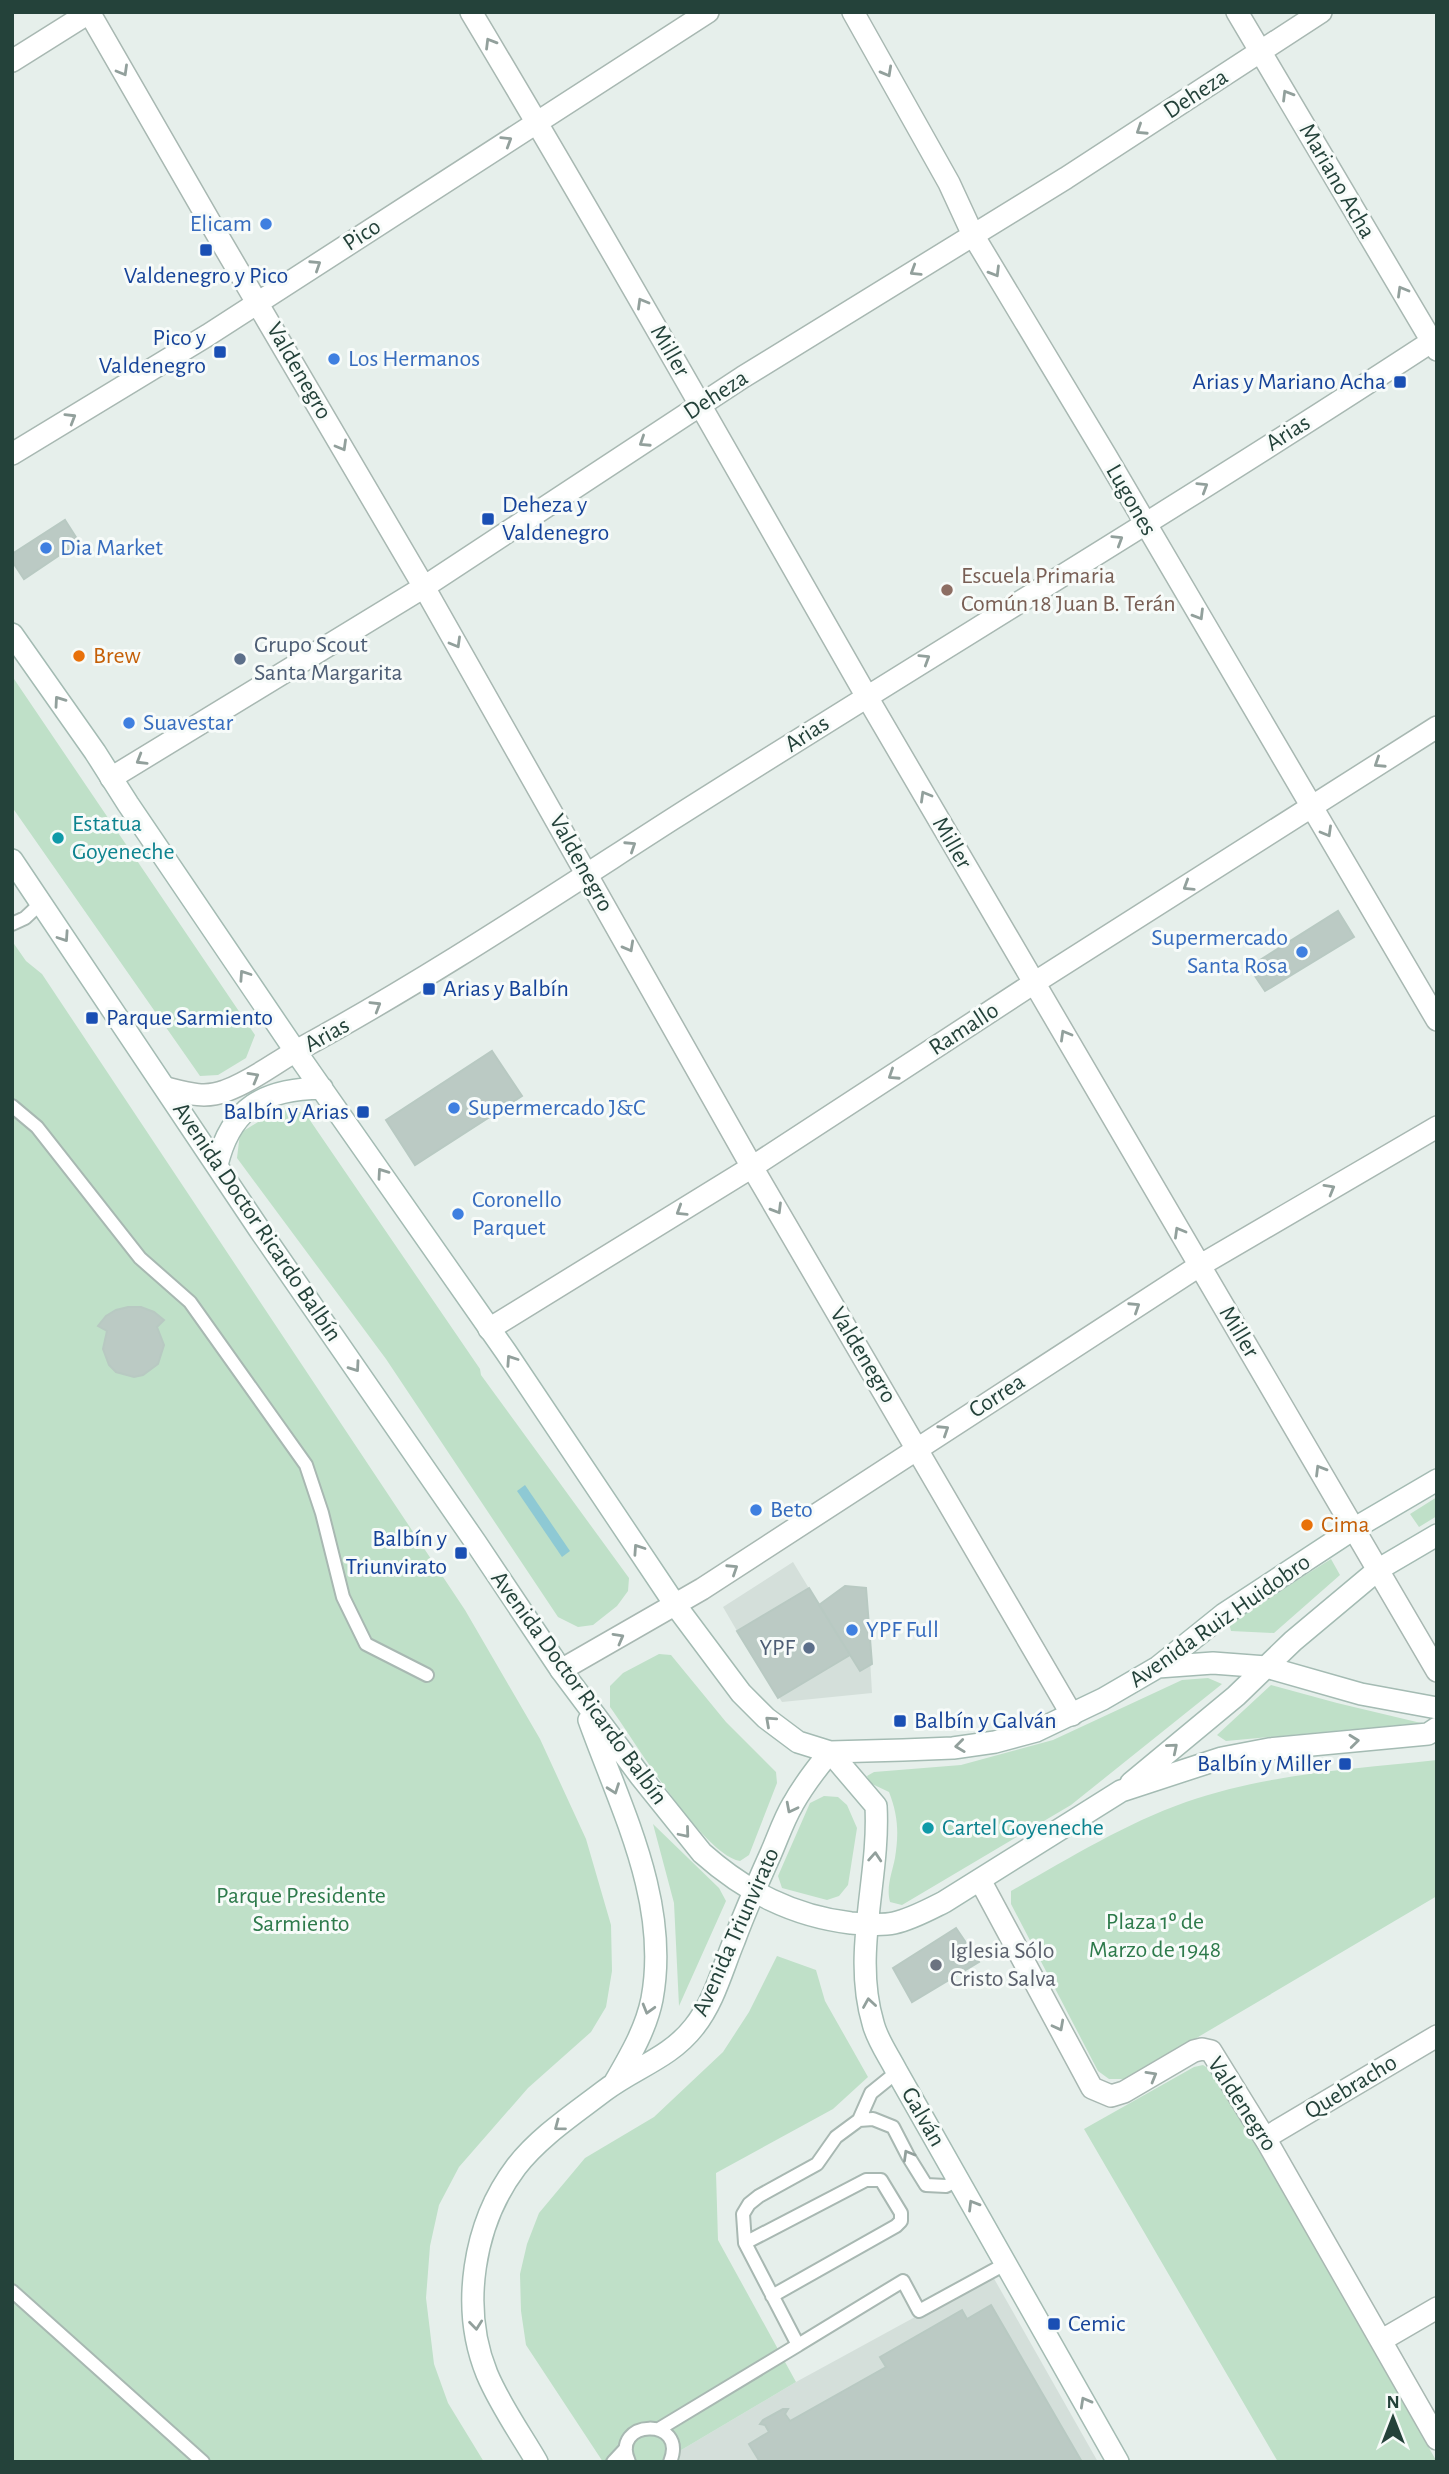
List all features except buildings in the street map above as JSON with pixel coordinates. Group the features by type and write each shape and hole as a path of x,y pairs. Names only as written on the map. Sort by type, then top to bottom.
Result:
{"street":[{"path":"12,61 89,12"},
{"name":"Valdenegro","path":"89,12 424,587 752,1167 918,1447 1072,1715"},
{"name":"Miller","path":"471,12 1437,1671"},
{"name":"Pico","path":"12,454 258,302 708,12"},
{"name":"Lugones","path":"853,12 949,183 973,235 1437,1020"},
{"name":"Mariano Acha","path":"1237,12 1435,343"},
{"name":"Deheza","path":"111,778 424,587 701,404 1066,178 1321,12"},
{"name":"Arias","path":"166,1088 195,1095 220,1093 246,1082 330,1035 867,695 1435,343"},
{"path":"12,634 676,1606 718,1665 765,1718 798,1742 830,1752 953,1748 995,1742 1036,1731 1072,1715"},
{"name":"Ramallo","path":"489,1329 752,1167 1034,983 1437,727"},
{"name":"Avenida Doctor Ricardo Balbín","path":"12,860 583,1702 702,1853 754,1892 796,1912 831,1920 867,1924 893,1923 914,1916 980,1880 1121,1791 1222,1758 1269,1749 1428,1734 1437,1728"},
{"path":"217,1165 223,1141 235,1120 253,1104 275,1092 322,1088"},
{"name":"Correa","path":"561,1670 676,1606 1199,1266 1437,1127"},
{"name":"Avenida Ruiz Huidobro","path":"1072,1715 1158,1667 1224,1614 1355,1528 1437,1480"},
{"path":"1121,1791 1236,1696 1293,1641 1379,1569 1437,1535"},
{"path":"1158,1667 1213,1663 1266,1667 1361,1694 1437,1708"},
{"name":"Avenida Triunvirato","path":"583,1702 639,1858 650,1895 655,1936 652,2000 629,2058 613,2084"},
{"name":"Avenida Triunvirato","path":"537,2462 487,2373 475,2333 473,2294 478,2247 491,2206 516,2166 549,2134 613,2084 670,2052 695,2027 716,1989 791,1807 830,1752"},
{"name":"Galván","path":"830,1752 876,1806 876,1857 867,1924 865,1974 873,2027 1118,2462"},
{"name":"Valdenegro","path":"980,1880 1092,2088 1111,2096 1124,2092 1194,2051 1211,2051 1265,2138 1437,2439"},
{"name":"Quebracho","path":"1265,2138 1437,2036"},
{"path":"1382,2340 1437,2308"}],"lane":[{"path":"12,924 25,918 41,903"},
{"path":"12,1106 37,1127 140,1258 190,1302 306,1465 322,1513 343,1597 366,1644 427,1675"},
{"path":"798,2344 745,2243 743,2214 749,2204 759,2196 817,2164 836,2137 859,2120 871,2093 897,2072"},
{"path":"859,2120 873,2119 893,2127 926,2185 946,2186 958,2180"},
{"path":"745,2243 866,2180 881,2180 901,2213 901,2221 897,2226 772,2296"},
{"path":"613,2462 628,2455 634,2433 642,2429 659,2429 903,2281 919,2311 1007,2263"},
{"path":"12,2291 203,2462"},
{"path":"659,2429 667,2434 672,2442 674,2451 670,2462"}],"shaded area":[{"name":"YPF","path":"793,1562 819,1605 845,1586 866,1588 872,1693 782,1702 737,1631 723,1607"},
{"path":"992,2275 1098,2462 661,2462 796,2382"}],"green space":[{"path":"12,676 255,1035 246,1058 218,1075 200,1076 12,807"},
{"name":"Parque Presidente Sarmiento","path":"12,941 26,961 42,974 465,1610 540,1739 586,1839 611,1925 612,1971 606,2007 591,2032 528,2088 459,2167 439,2205 430,2246 426,2298 434,2364 448,2403 484,2462 12,2462"},
{"path":"281,1108 305,1113 480,1369 481,1375 629,1578 628,1591 617,1606 593,1625 578,1627 558,1617 386,1359 237,1158 240,1133"},
{"path":"1437,1497 1437,1516 1419,1527 1410,1514"},
{"path":"1331,1559 1340,1575 1274,1633 1231,1631 1229,1623"},
{"path":"659,1654 671,1655 726,1722 776,1772 777,1783 749,1855 740,1861 725,1854 707,1839 689,1818 610,1707 610,1686 623,1673"},
{"path":"1208,1678 1222,1684 1071,1805 902,1905 890,1902 889,1885 897,1840 896,1816 889,1792 870,1783 867,1776 874,1772 961,1765 1053,1740 1182,1680"},
{"path":"1271,1685 1421,1723 1226,1741 1217,1735"},
{"name":"Plaza 1º de Marzo de 1948","path":"1437,1760 1437,1896 1127,2079 1109,2079 1098,2071 1011,1904 1011,1891 1097,1843 1186,1802 1279,1779"},
{"path":"824,1796 838,1797 847,1805 857,1828 848,1885 839,1896 827,1900 782,1888 778,1876 810,1803"},
{"path":"653,1824 719,1888 726,1901 679,2006 674,1903"},
{"path":"777,1956 816,1970 825,2001 868,2077 833,2109 716,2173 718,2240 796,2382 661,2462 603,2462 526,2345 521,2311 520,2274 527,2244 539,2213 585,2158 654,2117 723,2052 749,2012"},
{"path":"1203,2065 1211,2070 1220,2082 1437,2462 1278,2462 1084,2129 1194,2067"}],"water":[{"path":"525,1485 570,1551 562,1557 517,1491"}],"place":[{"name":"Elicam","path":"266,224"},
{"name":"Valdenegro y Pico","path":"206,250"},
{"name":"Pico y Valdenegro","path":"220,352"},
{"name":"Los Hermanos","path":"334,359"},
{"name":"Arias y Mariano Acha","path":"1400,382"},
{"name":"Deheza y Valdenegro","path":"488,519"},
{"name":"Dia Market","path":"46,548"},
{"name":"Escuela Primaria Común 18 Juan B. Terán","path":"947,590"},
{"name":"Brew","path":"79,656"},
{"name":"Grupo Scout Santa Margarita","path":"240,659"},
{"name":"Suavestar","path":"129,723"},
{"name":"Estatua Goyeneche","path":"58,838"},
{"name":"Supermercado Santa Rosa","path":"1302,952"},
{"name":"Arias y Balbín","path":"429,989"},
{"name":"Parque Sarmiento","path":"92,1018"},
{"name":"Supermercado J&C","path":"454,1108"},
{"name":"Balbín y Arias","path":"363,1112"},
{"name":"Coronello Parquet","path":"458,1214"},
{"name":"Beto","path":"756,1510"},
{"name":"Cima","path":"1307,1525"},
{"name":"Balbín y Triunvirato","path":"461,1553"},
{"name":"YPF Full","path":"852,1630"},
{"name":"YPF","path":"809,1648"},
{"name":"Balbín y Galván","path":"900,1721"},
{"name":"Balbín y Miller","path":"1345,1764"},
{"name":"Cartel Goyeneche","path":"928,1828"},
{"name":"Iglesia Sólo Cristo Salva","path":"936,1965"},
{"name":"Cemic","path":"1054,2324"}]}
